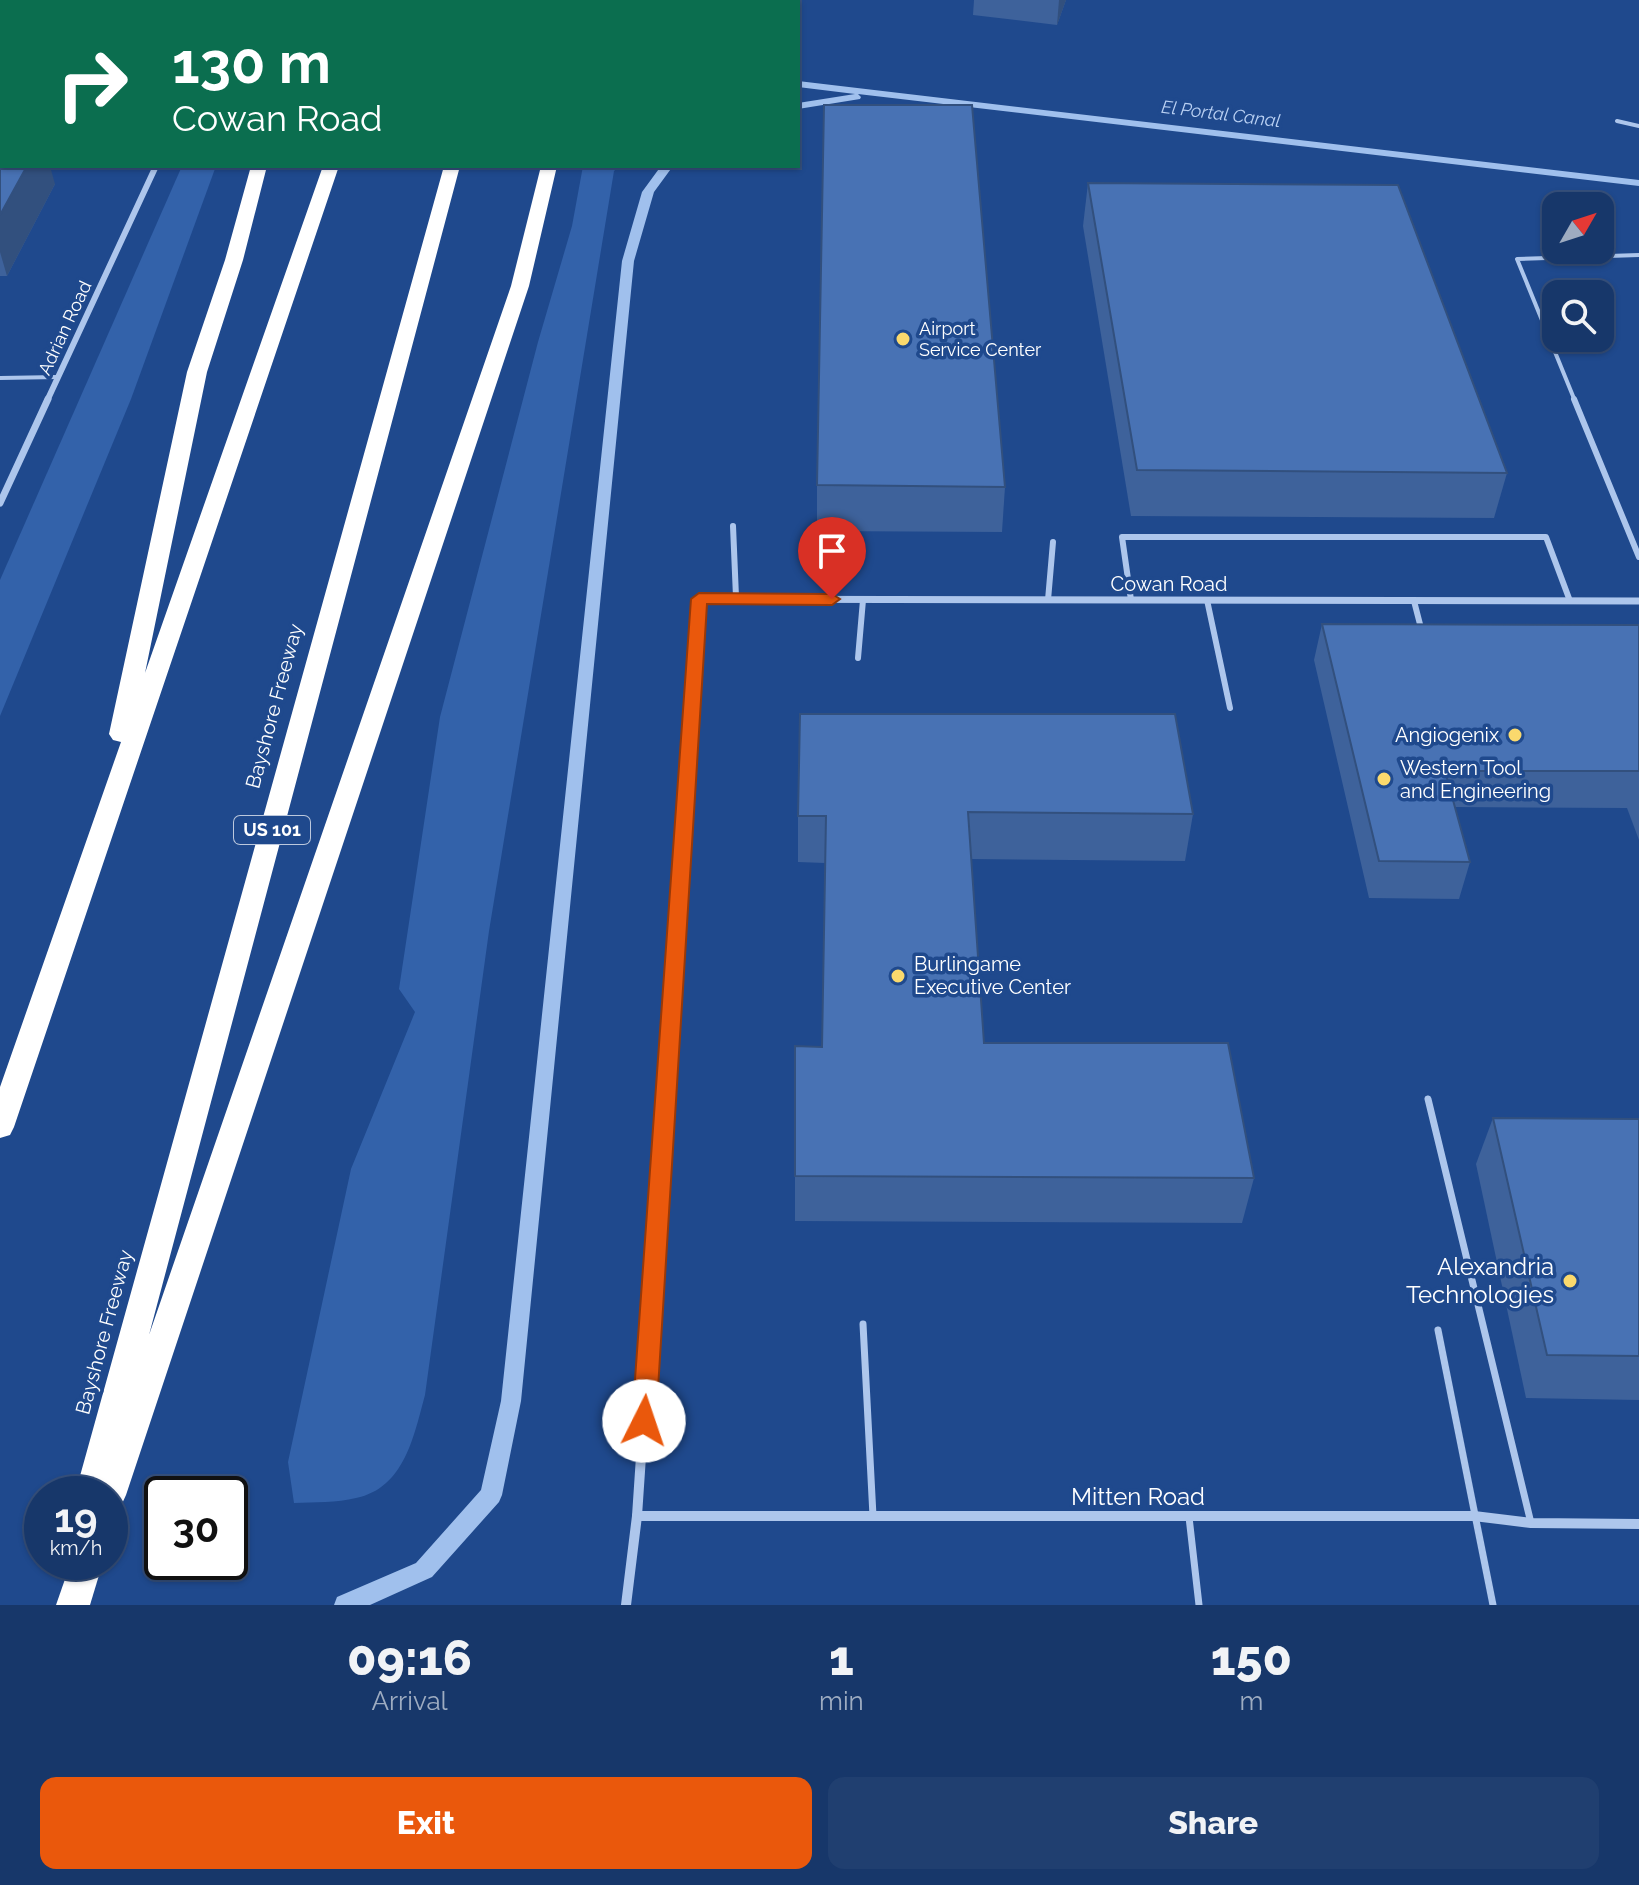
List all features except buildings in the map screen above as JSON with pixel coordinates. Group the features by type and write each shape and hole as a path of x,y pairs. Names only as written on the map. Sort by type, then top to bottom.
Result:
{"highway":[{"path":"100,834 197,372 234,260 258,168"},
{"path":"0,1127 330,168"},
{"name":"Bayshore Freeway","path":"96,1476 451,168"},
{"path":"116,1476 520,286 549,168"},
{"path":"61,1605 67,1580"},
{"path":"73,1605 81,1580"}],"street":[{"name":"Adrian Road","path":"0,503 155,168"},
{"name":"Cowan Road","path":"637,1516 699,599 1639,601"},
{"name":"Mitten Road","path":"637,1516 1474,1516 1531,1523 1639,1524"},
{"path":"626,1605 637,1516"}],"lane":[{"path":"1617,121 1639,126"},
{"path":"1639,255 1517,259 1639,557"},
{"path":"0,378 58,377"},
{"path":"733,526 736,597"},
{"path":"1131,600 1122,537 1546,537 1570,601"},
{"path":"1048,600 1053,542"},
{"path":"858,658 863,600"},
{"path":"1207,600 1230,708"},
{"path":"1414,601 1427,643"},
{"path":"1428,1099 1531,1523"},
{"path":"863,1324 873,1518"},
{"path":"1438,1330 1493,1605"},
{"path":"1189,1517 1199,1605"}],"shaded area":[{"path":"181,168 215,168 131,399 0,716 0,580"},
{"path":"583,168 618,168 614,171 489,931 425,1395 405,1458 386,1483 373,1492 349,1500 294,1503 288,1462 351,1169 415,1012 399,989 440,717 538,342 572,226"}],"waterway":[{"name":"El Portal Canal","path":"800,84 1639,183"},
{"path":"800,106 856,97"},
{"path":"345,1605 424,1570 491,1495 511,1401 628,261 648,192 666,168"}],"place":[{"name":"Airport Service Center","path":"903,339"},
{"name":"Angiogenix","path":"1515,735"},
{"name":"Western Tool and Engineering","path":"1384,779"},
{"name":"Burlingame Executive Center","path":"898,976"},
{"name":"Alexandria Technologies","path":"1570,1281"}],"route":[{"path":"644,1421 699,599 832,599"}]}
